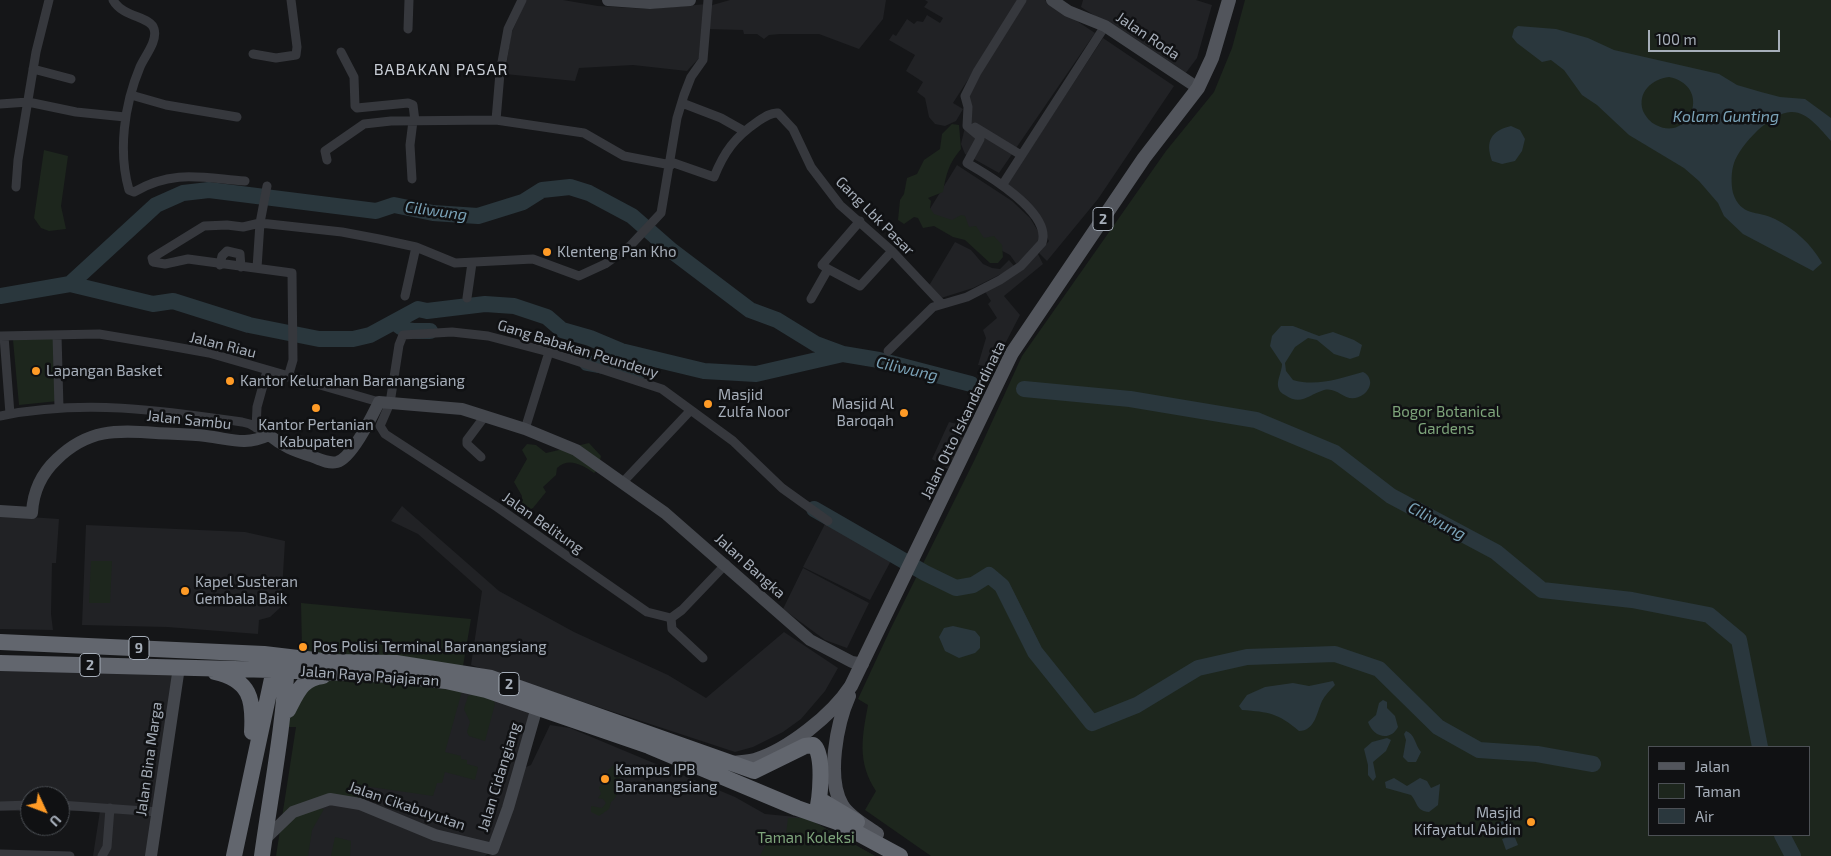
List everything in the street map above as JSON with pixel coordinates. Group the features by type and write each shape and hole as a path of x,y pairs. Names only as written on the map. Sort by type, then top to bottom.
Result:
{"highway":[{"name":"Jalan Raya Pajajaran","path":"0,642 281,663 343,674 447,675 491,678 754,771 805,746 814,745 819,752 818,807"},
{"name":"Jalan Raya Pajajaran","path":"0,663 179,668 281,663 396,663 447,675 649,746 797,808 818,807 844,826 897,855"},
{"name":"Jalan Raya Pajajaran","path":"263,848 281,727 281,663"},
{"path":"234,856 249,781 281,663"},
{"path":"196,668 232,678 243,684 252,699 253,719 249,781"},
{"name":"2","path":"281,727 299,687 309,678 343,674"},
{"path":"818,807 877,834 897,855"},
{"name":"2","path":"877,834 913,856"}],"main road":[{"name":"Jalan Otto Iskandardinata","path":"877,834 845,809 836,788 837,732 852,687 1012,353 1144,158 1198,88 1212,58 1230,0"},
{"name":"Jalan Otto Iskandardinata","path":"731,763 754,760 776,750 810,727 845,694 863,662"}],"street":[{"path":"16,187 18,160 33,68 49,0"},
{"path":"112,0 124,13 144,19 154,26 155,33 152,44 139,68 126,117 123,164 129,190 134,192 148,184 180,176 246,181"},
{"path":"253,54 276,58 296,55 297,48 291,0"},
{"path":"408,29 409,0"},
{"path":"496,120 500,73 508,29 522,0"},
{"path":"608,0 650,4 690,0"},
{"path":"288,377 293,360 293,274 188,259 165,264 151,260 200,228 227,225 243,227 260,223 342,232 416,248 455,263 526,258 579,276 605,264 640,237 661,213 682,103 687,85 703,60 708,0"},
{"path":"888,351 933,307 941,303 967,297 1000,280 1021,266 1042,243 1043,235 1036,219 1026,206 1003,184 968,162 980,140 980,136 966,126 968,107 965,96 977,72 1022,0"},
{"name":"Jalan Roda","path":"1052,0 1068,11 1104,26 1198,88"},
{"path":"1003,184 1104,26"},
{"path":"341,52 352,72 354,102 357,108 413,104 414,121 410,152 412,179"},
{"path":"33,68 71,79"},
{"path":"131,95 166,105 237,117"},
{"path":"0,104 28,102 76,112 126,117"},
{"path":"327,160 325,151 362,124 391,121 496,120 584,133 624,156 671,163 714,177 728,148 744,131 721,118 682,103"},
{"name":"Gang Lbk Pasar","path":"744,131 776,112 782,116 793,129 815,173 840,205 892,251 941,303"},
{"path":"967,121 1021,155"},
{"path":"257,268 260,223 267,186"},
{"path":"860,221 822,264 860,286 892,251"},
{"path":"405,296 416,248"},
{"path":"220,265 222,256 227,251 240,254 241,267"},
{"path":"467,298 472,263"},
{"path":"811,299 828,269"},
{"name":"Gang Babakan Peundeuy","path":"384,403 401,339 407,334 452,332 488,336 550,352 662,390 733,441 782,488 828,521"},
{"name":"Jalan Riau","path":"2,336 99,334 159,344 209,353 384,403"},
{"path":"57,335 59,408"},
{"path":"2,336 10,414"},
{"path":"525,429 550,352"},
{"path":"256,428 257,407 267,371"},
{"path":"0,416 59,408 151,409 242,422 256,428 280,444 329,462 338,462 345,457 356,443 384,403"},
{"name":"Jalan Bangka","path":"384,403 438,405 462,409 525,429 576,450 665,514 726,564 810,640 852,662 863,662"},
{"name":"Jalan Belitung","path":"384,403 380,426 385,434 497,507 647,612 671,618"},
{"path":"623,482 690,411"},
{"path":"481,457 467,444 467,440 485,416"},
{"name":"Jalan Sambu","path":"0,511 32,512 32,501 48,467 68,448 81,440 106,432 126,431 200,435 242,443 269,436"},
{"path":"702,658 672,629 671,618 682,610 726,564"},
{"name":"Jalan Bina Marga","path":"151,856 179,668"},
{"name":"Jalan Cidangiang","path":"492,852 508,808 538,707"},
{"name":"Jalan Cikabuyutan","path":"263,848 293,812 330,799 360,804 435,835 492,852"},
{"path":"0,806 20,805"},
{"path":"70,806 158,812"},
{"path":"102,856 107,847 110,808"},
{"path":"0,854 70,856"}],"shaded area":[{"path":"526,0 563,0 598,6 649,9 707,4 702,55 687,71 633,65 579,68 575,81 505,74 511,34"},
{"path":"730,0 886,0 883,19 859,49 819,34 769,35 764,39 757,34 744,34 743,30 706,29 709,6"},
{"path":"925,0 1019,0 953,103 963,109 956,121 945,126 935,124 929,117 925,98 917,92 923,82 906,71 915,55 889,40 893,34 896,36 907,19 914,24 917,21 923,22 927,15 940,23 943,18 924,7 928,2"},
{"path":"1026,0 1045,0 1095,33 999,173 965,154 961,144 970,106 962,100"},
{"path":"1083,0 1196,0 1212,5 1197,58 1185,74 1081,7"},
{"path":"1103,38 1174,86 1098,199 1047,261 1039,253 1049,241 1033,212 1006,186"},
{"path":"957,165 1012,201 1030,218 1041,236 1032,252 1017,265 1010,255 928,212"},
{"path":"955,242 971,250 983,264 992,268 1000,269 1009,260 1015,267 973,288 938,299 927,289"},
{"path":"1037,252 1043,264 1004,296 1020,315 993,367 978,365 986,338 983,330 997,318 988,304 991,301 984,290"},
{"path":"949,422 969,427 949,470 932,459"},
{"path":"402,506 499,591 574,632 668,675 706,698 784,632 838,668 825,691 801,719 783,732 753,747 735,752 471,665 482,591 418,534 391,521"},
{"path":"0,515 59,519 56,563 52,563 51,614 53,630 0,629"},
{"path":"825,524 894,555 870,600 803,567"},
{"path":"86,525 245,532 285,541 281,607 270,617 259,620 258,634 167,627 82,625"},
{"path":"803,568 869,603 847,648 825,640 783,609"},
{"path":"0,663 179,667 149,856 93,856 100,811 70,811 70,786 20,786 20,811 0,811"},
{"path":"320,676 486,690 537,707 526,767 531,765 550,725 570,728 735,797 765,814 807,818 875,856 490,856 492,850 485,856 277,856"}],"green space":[{"name":"Bogor Botanical Gardens","path":"1245,0 1831,0 1831,856 931,856 865,810 876,791 866,770 863,749 868,705 858,699 975,459 1022,356 1166,151 1214,92 1232,48"},
{"path":"952,124 959,125 961,149 949,169 943,192 928,198 931,201 930,208 934,214 952,220 961,215 965,216 969,227 976,226 984,238 994,236 1002,245 1003,257 998,263 990,263 965,240 953,237 934,226 923,228 918,218 914,217 904,224 898,220 900,200 904,194 907,178 917,174 924,160 940,149 942,134"},
{"path":"44,150 68,156 61,206 66,229 49,231 41,228 34,218"},
{"name":"Lapangan Basket","path":"53,336 58,401 19,405 13,340"},
{"path":"589,443 601,456 598,470 594,473 576,463 566,463 557,468 556,475 543,487 546,492 533,508 527,511 521,508 522,496 514,482 527,459 522,450 527,444 536,445 546,453"},
{"path":"91,561 112,561 110,603 89,603"},
{"path":"301,603 471,619 462,672 332,662 302,648"},
{"path":"309,678 367,681 462,691 445,752 461,756 461,759 467,760 467,764 478,767 475,780 445,772 442,783 437,783 433,796 364,786 363,805 343,800 319,809 324,809 312,830 308,856 276,856 296,727 281,727"},
{"path":"475,694 494,701 495,704 485,741 469,736 467,732 470,722 464,709 468,696"},
{"path":"614,765 620,767 620,772 624,773 616,782 616,795 609,809 599,816 591,812 591,806 602,808 606,803 603,799 598,798 601,794 599,787 607,781 608,770"},
{"name":"Taman Koleksi","path":"788,818 807,818 875,856 760,856 770,836 779,840 786,835"},
{"path":"335,837 351,841 350,856 331,856"}],"water":[{"name":"Kolam Gunting","path":"1518,26 1556,29 1588,38 1614,50 1719,74 1737,85 1761,92 1780,97 1805,99 1831,118 1831,141 1814,122 1803,115 1792,112 1775,117 1758,130 1743,147 1734,163 1732,174 1733,193 1740,206 1750,212 1775,219 1789,227 1808,243 1822,263 1813,271 1743,234 1724,216 1718,203 1699,181 1684,168 1629,135 1597,105 1582,95 1564,70 1551,60 1542,62 1517,43 1512,37 1514,29","holes":["1669,77 1682,82 1690,91 1693,101 1692,111 1687,120 1679,126 1668,128 1656,125 1648,119 1643,111 1642,98 1644,92 1657,80 1663,78"]},
{"path":"1511,126 1520,130 1525,139 1522,151 1515,161 1502,164 1492,161 1489,148 1491,138 1504,128"},
{"path":"1281,326 1293,326 1319,336 1333,332 1362,345 1359,356 1350,359 1334,354 1317,340 1308,338 1295,347 1285,363 1286,371 1293,380 1311,383 1320,382 1363,372 1368,375 1370,381 1367,391 1358,397 1352,398 1334,391 1324,390 1300,400 1280,392 1278,384 1282,364 1270,346 1272,336"},
{"path":"953,626 975,631 980,637 980,648 975,653 959,658 945,651 939,637 944,628"},
{"path":"1333,681 1335,685 1323,699 1315,720 1309,728 1304,730 1299,731 1285,720 1273,714 1242,710 1239,706 1247,695 1265,687 1293,683 1309,686"},
{"path":"1383,700 1387,702 1387,708 1395,716 1398,727 1391,735 1386,736 1382,736 1374,731 1368,722 1376,715 1379,703"},
{"path":"1406,731 1413,737 1421,752 1416,762 1408,762 1403,757 1406,740 1404,734"},
{"path":"1387,738 1391,740 1386,751 1373,762 1376,777 1373,781 1368,775 1368,765 1364,749 1372,742"},
{"path":"1394,778 1407,786 1420,778 1427,781 1431,788 1440,784 1438,805 1429,812 1425,811 1418,806 1411,795 1386,788 1385,782"},
{"path":"1509,819 1513,830 1501,834 1497,823"},
{"path":"1514,835 1518,845 1506,850 1502,839"}],"waterway":[{"name":"Ciliwung","path":"70,284 156,205 183,193 209,190 376,211 394,205 433,213 478,216 523,202 542,190 570,187 589,193 632,216 672,251 750,310 777,320 816,344 843,354"},
{"name":"Ciliwung","path":"0,296 70,284 153,304 173,301 249,325 319,339 353,339 370,335 418,309 427,311 485,304 514,306 547,317 562,330 590,338 621,351 704,371 756,374 843,354 879,360 971,384"},
{"path":"395,322 407,330 430,331"},
{"path":"587,363 609,367 636,376"},
{"name":"Ciliwung","path":"1024,389 1130,399 1256,420 1335,453 1391,496 1496,552 1542,590 1632,600 1709,615 1739,640 1760,746"},
{"path":"814,509 925,573 956,588 973,585 989,575 1002,586 1035,652 1092,723 1137,705 1198,668 1247,657 1335,654 1379,669 1438,727 1479,750 1537,754 1593,764"},
{"name":"Ciliwung","path":"1783,836 1793,856"}],"tram line":[{"path":"972,411 974,407"}],"place":[{"name":"Klenteng Pan Kho","path":"547,252"},
{"name":"Lapangan Basket","path":"36,371"},
{"name":"Kantor Kelurahan Baranangsiang","path":"230,381"},
{"name":"Masjid Zulfa Noor","path":"708,404"},
{"name":"Kantor Pertanian Kabupaten","path":"316,408"},
{"name":"Masjid Al Baroqah","path":"904,413"},
{"name":"Kapel Susteran Gembala Baik","path":"185,591"},
{"name":"Pos Polisi Terminal Baranangsiang","path":"303,647"},
{"name":"Kampus IPB Baranangsiang","path":"605,779"},
{"name":"Masjid Kifayatul Abidin","path":"1531,822"}],"district":[{"name":"BABAKAN PASAR","path":"441,70"}]}
